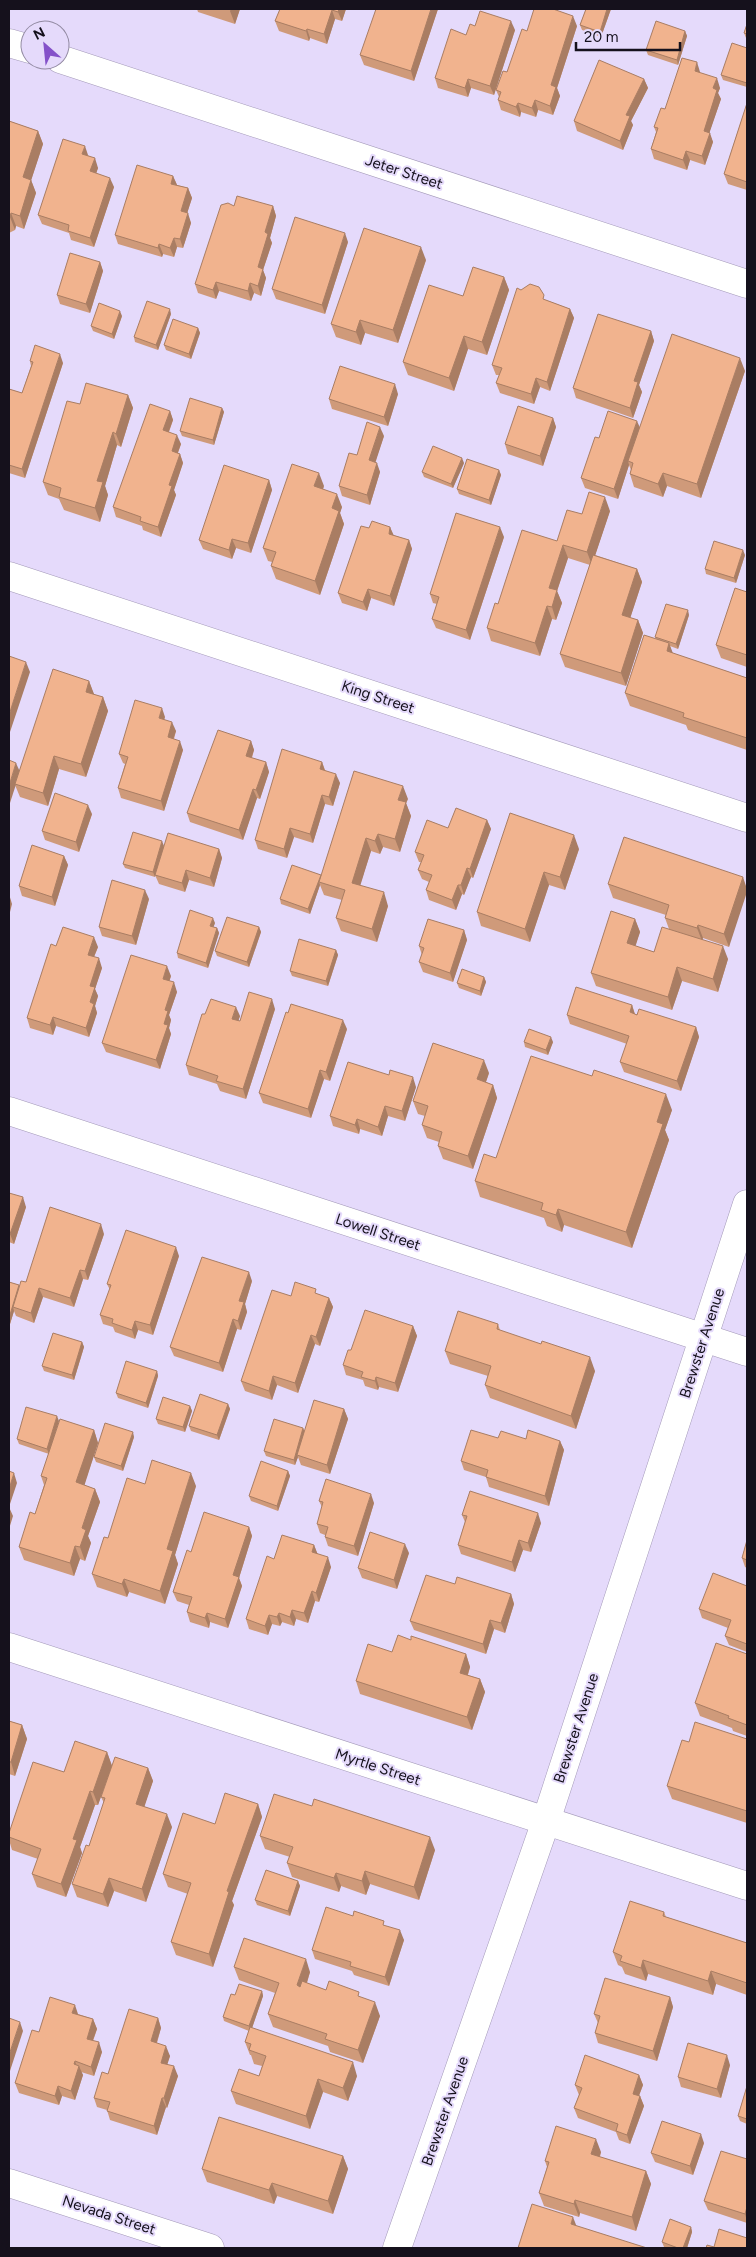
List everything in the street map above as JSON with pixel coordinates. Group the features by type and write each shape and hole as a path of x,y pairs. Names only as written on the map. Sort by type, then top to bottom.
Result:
{"street":[{"name":"Jeter Street","path":"70,62 747,284"},
{"name":"King Street","path":"9,576 747,818"},
{"name":"Lowell Street","path":"9,1111 747,1352"},
{"name":"Brewster Avenue","path":"397,2248 546,1821 747,1204"},
{"name":"Myrtle Street","path":"9,1647 747,1886"},
{"name":"Nevada Street","path":"9,2183 210,2248"}],"building":[{"path":"280,9 339,9 338,12 332,10 324,34 307,29 306,31 275,21"},
{"path":"376,9 431,9 411,71 360,55"},
{"path":"534,9 553,9 573,16 551,85 556,87 550,106 535,100 532,108 518,103 516,107 498,100 501,92 496,90 503,71 507,72 522,29 527,31"},
{"path":"586,9 607,9 600,32 580,25"},
{"path":"480,11 511,21 490,86 468,79 465,88 435,78 451,29 466,35 470,24 475,26"},
{"path":"656,21 685,31 677,60 646,50"},
{"path":"732,43 747,48 747,83 721,75"},
{"path":"682,58 697,62 695,71 717,78 713,88 717,90 704,131 710,133 702,156 686,151 683,160 651,149 658,128 654,127 661,108 665,109"},
{"path":"599,60 644,79 626,115 630,116 620,141 574,121"},
{"path":"747,103 747,182 724,174"},
{"path":"9,121 38,131 23,177 31,180 20,216 11,213 10,217 9,217"},
{"path":"63,139 85,146 82,154 95,158 90,171 110,178 90,238 68,231 69,225 38,215"},
{"path":"137,165 173,176 171,184 188,188 181,211 188,213 180,239 174,238 170,248 159,244 158,248 115,235"},
{"path":"237,196 273,206 265,232 268,234 258,267 263,269 258,286 250,283 248,291 216,282 213,290 195,284 221,205 228,203 234,206"},
{"path":"295,217 345,233 322,305 272,289"},
{"path":"364,228 421,247 393,330 360,320 356,332 331,324"},
{"path":"70,253 100,262 86,304 57,295"},
{"path":"473,267 504,277 482,342 464,336 449,378 403,362 429,285 463,296"},
{"path":"530,284 539,287 544,295 543,299 570,309 547,382 536,378 531,394 496,383 502,368 492,365 517,288 521,290"},
{"path":"147,301 170,309 156,345 134,337"},
{"path":"99,303 120,311 112,334 91,326"},
{"path":"598,314 651,331 634,381 638,382 630,408 573,388"},
{"path":"173,319 198,328 189,354 164,345"},
{"path":"672,334 740,358 697,484 663,473 658,484 630,474 633,463 628,461"},
{"path":"35,345 60,354 22,469 9,465 9,389 22,393 33,362 30,361"},
{"path":"340,366 395,384 384,417 329,399"},
{"path":"86,383 128,395 116,434 113,432 97,481 103,482 95,508 59,497 61,488 43,482 67,401 80,404"},
{"path":"190,398 222,408 213,440 180,431"},
{"path":"150,404 170,411 163,430 177,435 172,451 180,454 169,485 172,486 158,527 140,521 141,517 113,507"},
{"path":"518,406 553,418 540,456 505,444"},
{"path":"608,411 637,421 614,489 581,478 595,437 599,438"},
{"path":"367,422 380,427 369,460 377,463 367,495 339,486 349,453 357,455"},
{"path":"433,446 462,458 451,484 422,472"},
{"path":"467,459 499,470 489,500 457,489"},
{"path":"292,464 319,473 314,486 337,494 332,508 339,511 315,581 271,566 276,552 263,548"},
{"path":"224,465 269,480 248,543 232,539 229,550 199,540"},
{"path":"589,492 605,497 587,552 563,545 549,588 557,590 552,607 547,606 535,643 487,628 495,603 498,604 522,530 557,541 567,510 582,514"},
{"path":"456,513 500,527 466,630 432,619 439,597 430,594"},
{"path":"372,521 390,527 389,534 409,540 390,596 368,589 363,602 338,593 361,526 369,528"},
{"path":"714,541 743,550 734,578 705,569"},
{"path":"593,555 637,569 622,615 638,620 621,673 560,654"},
{"path":"735,588 747,592 747,655 716,645"},
{"path":"666,604 688,610 676,644 655,637"},
{"path":"644,635 669,643 667,651 747,678 747,738 683,717 684,713 625,693"},
{"path":"9,656 26,662 9,715"},
{"path":"53,669 89,681 86,692 103,697 81,764 54,756 43,793 15,784"},
{"path":"135,700 162,708 159,718 172,722 168,737 180,741 161,801 118,788 128,757 119,754"},
{"path":"218,730 251,741 246,756 266,762 256,790 253,789 239,830 187,813"},
{"path":"282,749 322,762 320,769 336,774 329,797 322,795 310,834 290,828 284,849 255,840"},
{"path":"9,760 16,763 9,786"},
{"path":"354,771 403,786 398,800 406,802 395,839 378,834 375,841 366,838 352,883 384,892 372,929 336,918 345,890 319,882"},
{"path":"55,793 88,805 76,842 42,831"},
{"path":"456,808 487,820 470,869 467,868 461,885 458,885 452,900 426,890 432,875 418,870 424,855 415,852 427,820 448,828"},
{"path":"510,813 574,835 560,877 544,872 525,929 477,912"},
{"path":"133,832 162,841 153,872 123,864"},
{"path":"168,833 219,849 210,878 186,870 182,883 155,875"},
{"path":"624,837 743,877 724,934 698,925 697,928 665,918 669,905 608,884"},
{"path":"32,845 64,856 52,897 19,886"},
{"path":"292,865 321,875 308,909 280,899"},
{"path":"112,880 145,890 132,936 99,927"},
{"path":"190,910 213,918 210,926 217,928 206,963 177,953"},
{"path":"611,911 635,919 627,943 654,952 662,927 723,946 713,979 677,967 668,997 591,973"},
{"path":"227,917 259,927 247,962 215,951"},
{"path":"428,919 464,930 450,973 419,962 424,948 419,946"},
{"path":"63,927 94,937 88,955 99,958 90,986 95,987 90,1002 94,1004 86,1028 53,1017 50,1025 27,1018 51,944 56,946"},
{"path":"299,939 336,950 326,981 290,971"},
{"path":"131,955 167,966 163,979 174,982 165,1010 168,1011 164,1024 168,1025 156,1060 102,1043"},
{"path":"462,969 484,977 480,991 457,983"},
{"path":"576,987 632,1005 630,1012 637,1015 639,1009 696,1027 677,1081 620,1062 629,1036 567,1015"},
{"path":"249,992 272,999 243,1089 216,1081 218,1076 186,1065 202,1014 205,1014 211,999 236,1007 232,1019 240,1021"},
{"path":"291,1004 343,1020 326,1072 320,1070 308,1109 259,1093 286,1012 288,1013"},
{"path":"529,1029 551,1037 546,1050 524,1042"},
{"path":"433,1043 484,1060 477,1079 493,1085 468,1156 438,1146 442,1132 422,1125 428,1106 413,1101"},
{"path":"531,1056 592,1076 594,1070 666,1094 657,1122 663,1124 626,1232 558,1209 556,1215 541,1210 543,1203 475,1181 484,1154 496,1158"},
{"path":"348,1062 389,1075 390,1070 413,1077 402,1111 385,1106 378,1127 357,1119 355,1125 330,1116"},
{"path":"9,1193 23,1197 10,1234 9,1234"},
{"path":"50,1207 101,1224 85,1271 80,1270 70,1298 39,1288 31,1313 13,1307 21,1281 26,1282"},
{"path":"126,1230 176,1247 150,1325 135,1321 132,1330 112,1323 113,1319 100,1315 111,1285 107,1284"},
{"path":"202,1257 249,1272 239,1301 244,1302 238,1321 233,1319 219,1363 170,1347"},
{"path":"9,1282 19,1285 9,1318"},
{"path":"295,1282 316,1289 315,1293 329,1298 316,1337 311,1335 295,1383 273,1376 269,1391 241,1381 272,1290 291,1296"},
{"path":"365,1310 413,1326 395,1383 376,1377 375,1381 361,1377 363,1372 343,1365 348,1350 351,1350"},
{"path":"458,1311 498,1324 497,1329 541,1344 542,1341 590,1357 571,1416 485,1385 491,1366 445,1351"},
{"path":"53,1333 82,1342 72,1375 42,1366"},
{"path":"126,1361 157,1371 146,1403 116,1393"},
{"path":"200,1394 228,1404 217,1435 189,1426"},
{"path":"163,1397 190,1406 183,1427 156,1419"},
{"path":"314,1400 344,1409 327,1465 297,1455"},
{"path":"26,1407 57,1416 47,1449 17,1439"},
{"path":"60,1419 94,1430 76,1482 95,1489 82,1528 86,1530 80,1547 75,1546 70,1563 19,1547 30,1512 35,1514 47,1478 41,1476"},
{"path":"274,1419 303,1428 294,1460 264,1451"},
{"path":"105,1423 133,1432 121,1466 94,1457"},
{"path":"471,1430 498,1438 501,1431 526,1439 528,1430 560,1441 545,1496 486,1477 488,1470 461,1461"},
{"path":"152,1460 191,1473 167,1549 173,1551 160,1591 124,1579 122,1584 92,1574 104,1537 108,1538 127,1478 145,1484"},
{"path":"261,1461 288,1471 277,1506 249,1496"},
{"path":"9,1471 14,1473 9,1489"},
{"path":"326,1479 371,1494 354,1546 325,1537 328,1527 317,1524 323,1502 319,1501"},
{"path":"470,1491 538,1513 528,1543 519,1540 512,1562 458,1545 467,1516 462,1515"},
{"path":"204,1512 249,1527 233,1575 239,1577 225,1619 207,1613 205,1618 187,1612 192,1597 173,1592 187,1550 191,1552"},
{"path":"370,1532 405,1544 394,1580 358,1568"},
{"path":"282,1535 314,1545 312,1552 328,1557 316,1593 312,1591 304,1613 292,1610 290,1617 279,1613 277,1617 269,1615 265,1626 246,1619 267,1556 274,1559"},
{"path":"747,1540 747,1560 742,1558"},
{"path":"713,1573 747,1586 747,1644 725,1636 731,1620 699,1609"},
{"path":"426,1575 455,1584 457,1577 511,1594 501,1623 490,1620 483,1644 410,1621"},
{"path":"398,1635 411,1640 411,1636 466,1654 460,1673 480,1679 467,1717 356,1681 368,1644 392,1652"},
{"path":"716,1643 747,1654 747,1725 695,1703"},
{"path":"9,1721 22,1725 11,1762 9,1762"},
{"path":"695,1722 747,1739 747,1811 667,1786 682,1740 689,1742"},
{"path":"75,1741 107,1752 93,1792 90,1791 73,1839 77,1840 61,1884 32,1874 41,1849 9,1837 9,1833 33,1762 64,1772"},
{"path":"115,1757 148,1768 136,1804 167,1814 142,1889 109,1878 103,1894 72,1884 86,1845 89,1846 105,1798 101,1797"},
{"path":"225,1793 258,1804 227,1891 229,1892 209,1954 171,1942 191,1883 163,1874 183,1813 215,1824"},
{"path":"274,1794 312,1806 314,1799 430,1837 414,1887 365,1871 362,1881 336,1873 334,1878 287,1863 293,1847 260,1836"},
{"path":"266,1870 298,1881 288,1911 255,1900"},
{"path":"630,1901 664,1912 663,1916 747,1943 747,1983 711,1971 708,1981 643,1960 641,1968 620,1961 622,1956 613,1952"},
{"path":"326,1907 353,1916 354,1911 384,1921 383,1925 400,1930 385,1977 350,1966 351,1962 312,1950"},
{"path":"244,1938 306,1959 297,1985 300,1987 302,1981 326,1990 329,1981 359,1992 358,1996 375,2002 358,2050 325,2039 327,2034 268,2014 279,1983 234,1967"},
{"path":"605,1978 670,1997 653,2051 595,2033 600,2016 594,2014"},
{"path":"239,1984 262,1991 249,2026 223,2017 231,1994 235,1995"},
{"path":"50,1997 75,2005 72,2013 93,2019 87,2039 99,2042 91,2067 75,2061 74,2064 79,2066 71,2091 58,2086 55,2096 15,2083 32,2030 39,2032"},
{"path":"129,2009 158,2018 151,2041 166,2046 161,2063 174,2066 154,2126 107,2111 110,2102 94,2098 102,2072 108,2074"},
{"path":"9,2018 20,2022 9,2055"},
{"path":"250,2027 353,2062 343,2088 318,2079 306,2116 231,2091 239,2069 259,2076 266,2056 249,2050 251,2044 245,2042"},
{"path":"688,2043 727,2055 717,2089 678,2077"},
{"path":"585,2055 639,2075 633,2094 640,2096 627,2135 616,2131 618,2124 574,2108 582,2088 575,2085"},
{"path":"747,2086 747,2119 738,2116"},
{"path":"219,2117 343,2156 328,2201 272,2183 269,2190 202,2169"},
{"path":"662,2121 701,2134 690,2166 651,2153"},
{"path":"556,2126 596,2139 591,2154 646,2171 632,2217 575,2200 574,2204 539,2193 549,2162 545,2161"},
{"path":"721,2151 747,2159 747,2207 745,2214 704,2201"},
{"path":"532,2204 573,2217 571,2224 647,2248 518,2248"},
{"path":"670,2219 691,2227 683,2248 662,2242"},
{"path":"719,2229 747,2238 747,2248 706,2248 707,2245 714,2247"}]}
